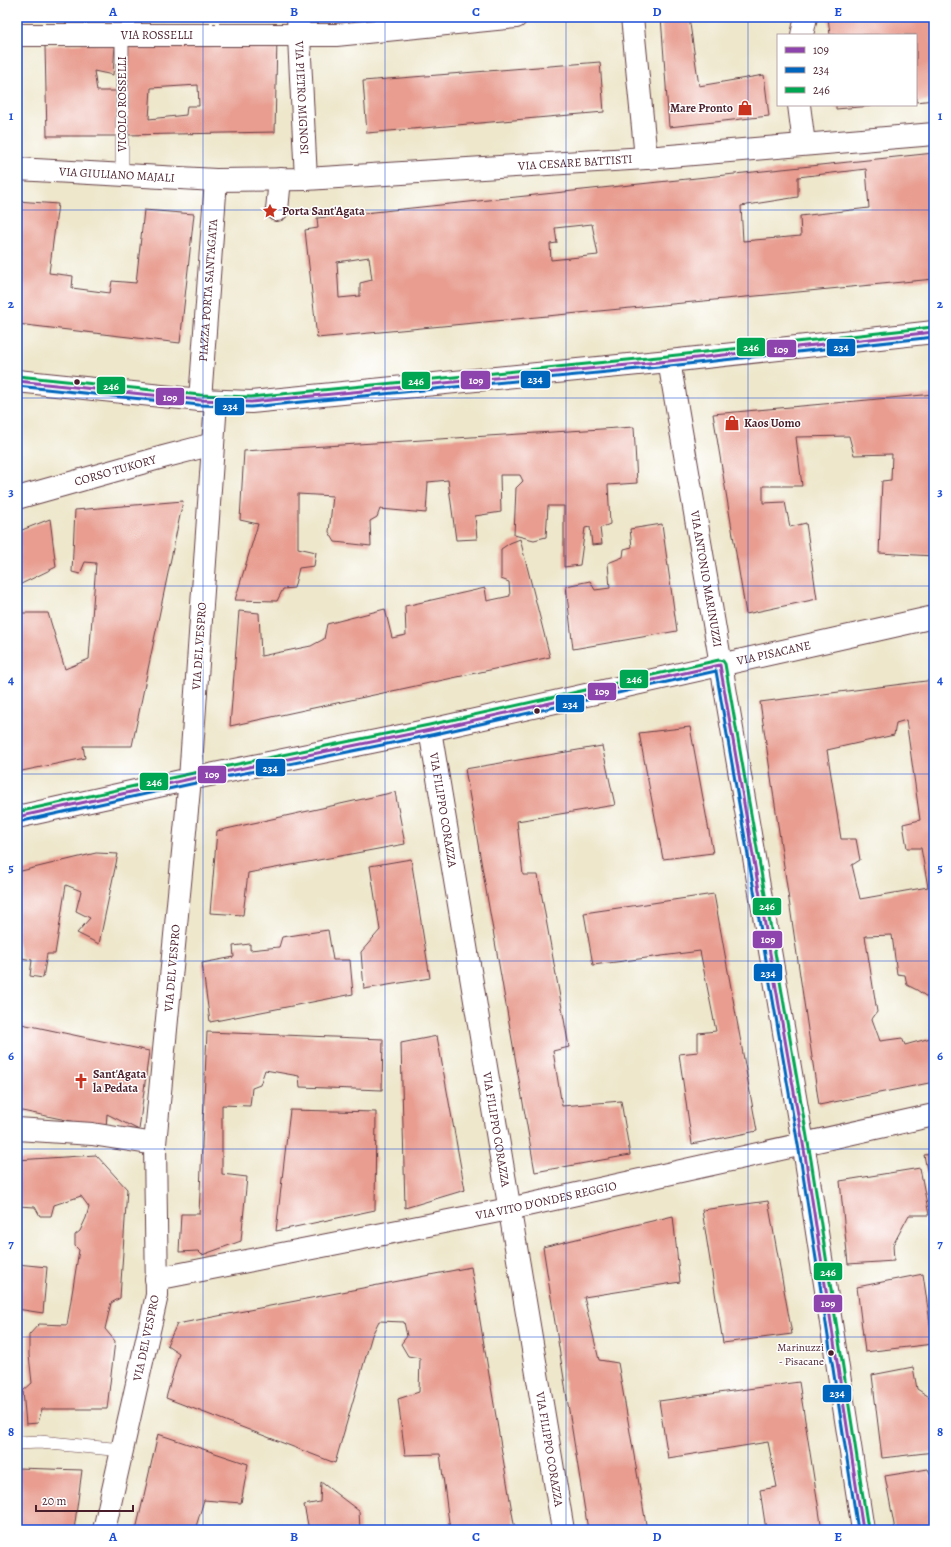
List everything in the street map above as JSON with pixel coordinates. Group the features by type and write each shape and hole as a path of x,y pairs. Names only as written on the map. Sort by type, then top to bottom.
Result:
{"street":[{"name":"VIA ROSSELLI","path":"17,35 116,28 298,25 336,34 516,17"},
{"path":"632,17 646,158"},
{"path":"802,34 806,17"},
{"name":"VIA PIETRO MIGNOSI","path":"298,25 306,179"},
{"path":"799,106 804,144"},
{"name":"VIA CESARE BATTISTI","path":"216,180 306,179 646,158 934,134"},
{"name":"VIA GIULIANO MAJALI","path":"17,169 216,180"},
{"path":"277,210 280,179"},
{"name":"PIAZZA PORTA SANT'AGATA","path":"208,401 216,180"},
{"path":"17,381 208,401 251,402 285,400 669,361 934,332"},
{"name":"VIA ANTONIO MARINUZZI","path":"669,361 803,1144 863,1530"},
{"name":"VIA DEL VESPRO","path":"104,1530 157,1294 155,1144 190,779 213,444 208,401"},
{"name":"CORSO TUKORY","path":"17,498 213,444"},
{"name":"VIA PISACANE","path":"17,817 190,779 430,730 934,617"},
{"name":"VIA FILIPPO CORAZZA","path":"430,730 563,1530"},
{"name":"VIA VITO D'ONDES REGGIO","path":"156,1279 510,1209 934,1115"},
{"path":"17,1129 92,1134 155,1144"}],"lane":[{"name":"VICOLO ROSSELLI","path":"116,28 122,175"},
{"path":"17,1443 40,1442 122,1450"}],"building":[{"path":"661,17 689,17 699,86 764,75 769,116 669,127"},
{"path":"828,17 934,17 934,100 917,102 917,34 830,34"},
{"path":"277,38 275,132 127,135 129,43","holes":["198,85 199,106 187,106 186,115 149,119 151,88"]},
{"path":"90,43 115,45 113,75 94,71 97,91 116,91 117,136 47,136 45,46"},
{"path":"600,62 604,112 367,133 363,81"},
{"path":"836,106 872,106 836,109"},
{"path":"934,153 934,279 317,338 305,230 318,228 317,218","holes":["866,169 869,208 800,216 801,236 743,241 741,206 798,197 798,177","592,224 598,255 551,260 550,244 557,243 555,228","369,257 372,280 360,283 360,296 339,298 337,262"]},
{"path":"17,201 58,204 49,273 73,276 72,288 110,293 112,281 136,283 144,210 194,214 180,343 17,324"},
{"path":"934,394 934,556 879,553 882,481 891,480 892,454 854,455 849,436 796,437 802,486 763,486 763,503 785,502 790,527 806,523 817,599 746,614 713,414"},
{"path":"634,427 637,483 608,485 610,524 600,528 602,544 592,545 590,527 585,528 580,565 564,567 564,506 548,506 546,537 534,540 514,535 516,488 523,481 520,475 500,475 501,512 475,516 477,539 456,540 448,480 428,482 426,513 380,509 377,517 370,521 371,546 335,542 329,532 333,496 298,494 298,548 316,552 314,566 299,568 294,588 283,589 277,601 235,600 258,524 240,520 244,451"},
{"path":"183,501 132,746 83,746 85,758 17,772 17,613 48,613 65,669 89,659 96,563 85,562 80,574 72,572 75,510"},
{"path":"50,519 56,567 17,586 17,532"},
{"path":"662,524 677,631 573,649 566,586 590,581 595,590 610,588 608,563 623,557 624,549 632,547 630,529"},
{"path":"520,539 550,657 230,726 239,611 259,613 261,656 311,646 324,639 327,624 385,609 392,638 406,635 405,606 485,588 487,601 510,596 509,582 501,579 501,549"},
{"path":"934,680 934,1002 907,985 905,975 897,974 892,935 865,936 877,1012 872,1019 880,1041 902,1038 905,1045 934,1037 934,1082 819,1105 760,702","holes":["906,720 920,820 903,824 907,848 921,848 928,887 860,899 852,865 860,860 856,839 841,839 827,750 894,735 896,723"]},
{"path":"690,727 713,853 663,859 639,733"},
{"path":"602,746 615,805 517,821 523,875 538,875 569,1047 553,1051 562,1106 621,1101 630,1155 535,1172 465,769"},
{"path":"395,792 405,844 248,873 243,915 210,913 217,831"},
{"path":"96,853 118,854 99,944 77,933 90,918 76,911 81,891 66,885 55,954 47,954 43,978 30,976 32,960 22,958 17,939 17,872"},
{"path":"411,859 430,978 364,989 361,952 380,930 370,866"},
{"path":"714,894 757,1131 692,1144 679,1054 698,1052 698,1033 716,1031 700,951 593,965 584,913"},
{"path":"328,930 333,960 350,960 353,994 210,1022 202,963 234,957 233,946 250,944 250,950 279,947 282,937"},
{"name":"Sant'Agata la Pedata","path":"17,1023 149,1051 139,1130 107,1114 106,1128 17,1110"},
{"path":"207,1032 383,1039 382,1090 300,1087 299,1076 265,1070 260,1085 252,1088 250,1106 222,1105 222,1174 247,1177 241,1241 202,1255 198,1251 179,1252 181,1214 199,1214"},
{"path":"437,1036 465,1190 405,1208 401,1043"},
{"path":"290,1110 376,1112 375,1210 276,1231"},
{"path":"934,1154 934,1194 932,1195 924,1155"},
{"path":"96,1155 127,1189 120,1298 111,1303 105,1329 115,1341 107,1409 42,1409 38,1423 26,1424 23,1391 32,1383 29,1355 29,1335 39,1324 67,1325 79,1250 75,1246 75,1235 80,1231 89,1207 81,1196 54,1205 51,1216 40,1216 35,1207 17,1206 17,1160"},
{"path":"920,1168 929,1215 909,1215 893,1245 894,1261 848,1264 840,1181"},
{"path":"768,1201 792,1334 723,1343 702,1210"},
{"path":"673,1216 680,1282 584,1297 599,1360 618,1363 647,1530 588,1530 543,1247"},
{"path":"17,1264 47,1267 43,1313 17,1309"},
{"path":"471,1267 515,1530 450,1530 440,1454 405,1455 398,1399 419,1392 420,1358 408,1356 401,1344 407,1336 404,1322 379,1321 372,1335 335,1463 166,1398 179,1353 167,1345 177,1324"},
{"path":"923,1274 933,1344 865,1352 857,1287"},
{"path":"913,1367 917,1389 934,1400 934,1452 882,1458 872,1375"},
{"path":"799,1382 822,1530 766,1530 760,1490 777,1487 768,1442 668,1458 659,1401"},
{"path":"158,1434 248,1464 241,1503 204,1500 195,1530 136,1530"},
{"path":"17,1468 82,1470 74,1530 17,1530"},
{"path":"928,1469 934,1481 934,1530 895,1530 885,1476"},
{"path":"321,1482 359,1511 360,1530 309,1530 304,1505 320,1502"}],"transit line":[{"name":"246","path":"18,376 200,395 251,397 668,356 933,327"},
{"name":"109","path":"17,381 200,400 251,402 669,361 934,332"},
{"name":"234","path":"17,386 199,405 251,407 669,366 934,337"},
{"name":"246","path":"17,812 189,774 429,725 719,660 723,661 725,664 811,1160 868,1529"},
{"name":"109","path":"17,817 190,779 430,730 720,665 806,1161 863,1530"},
{"name":"234","path":"18,822 191,784 431,735 716,671 801,1162 858,1530"}],"place":[{"name":"Mare Pronto","path":"745,108"},
{"name":"Porta Sant'Agata","path":"270,211"},
{"name":"Kaos Uomo","path":"732,423"},
{"name":"Sant'Agata la Pedata","path":"81,1081"},
{"name":"Marinuzzi - Pisacane","path":"831,1353"}]}
